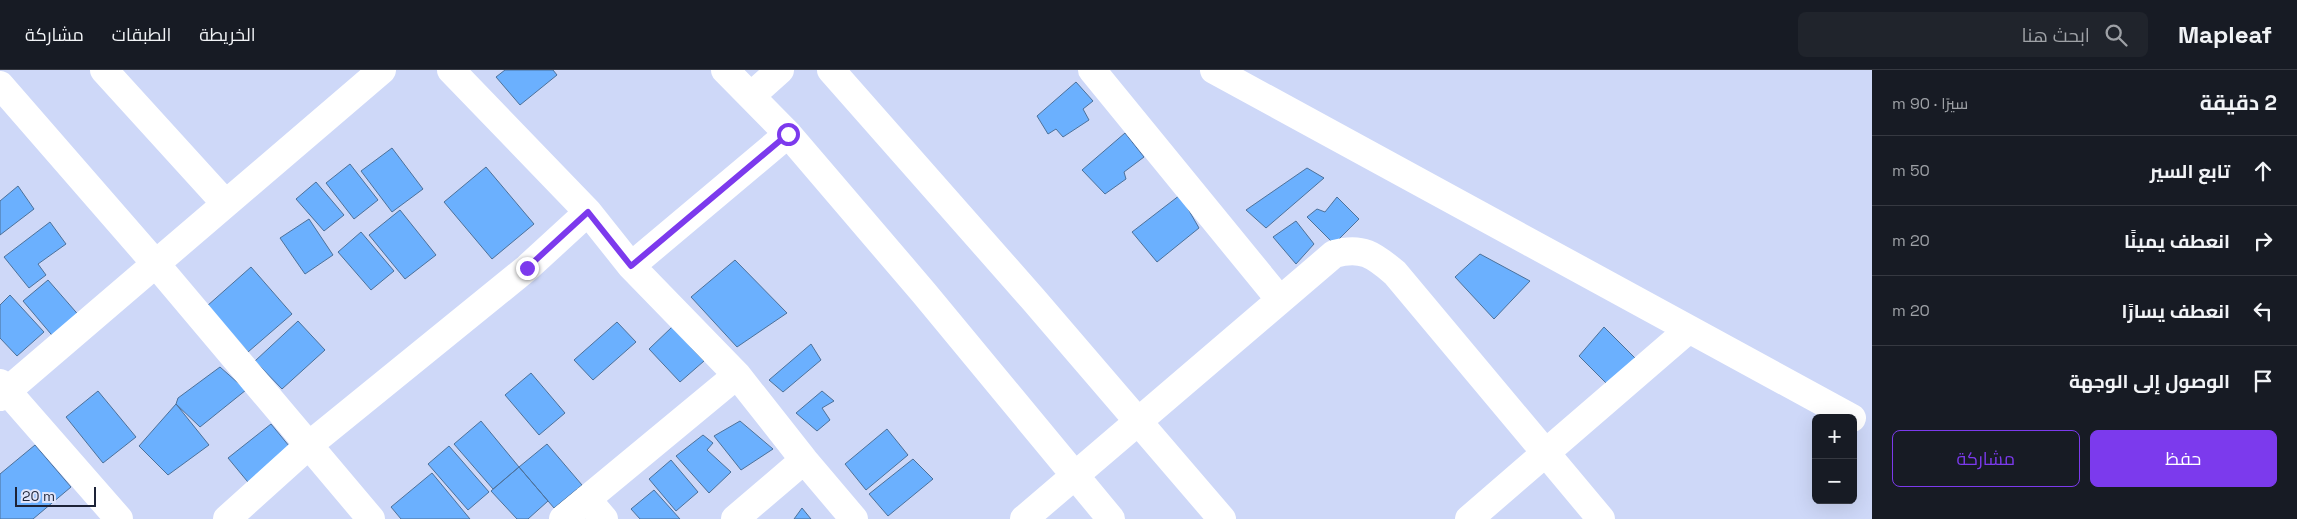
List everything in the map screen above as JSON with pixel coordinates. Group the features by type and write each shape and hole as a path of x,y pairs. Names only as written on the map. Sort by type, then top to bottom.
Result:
{"street":[{"path":"104,70 225,203"},
{"path":"119,519 2,390 382,70"},
{"path":"451,70 588,212 631,266 737,374 804,460 854,519"},
{"path":"725,70 788,134 924,293 1111,519"},
{"path":"752,96 780,70"},
{"path":"831,70 1222,519"},
{"path":"1092,70 1280,300"},
{"path":"1214,70 1688,330 1846,414"},
{"path":"0,85 155,263 370,519"},
{"path":"631,266 788,134"},
{"path":"227,519 309,445 527,268 588,212"},
{"path":"1024,519 1334,254 1349,250 1375,257 1395,273 1601,519"},
{"path":"1469,519 1688,330"},
{"path":"563,519 596,509 737,374"},
{"path":"1857,420 1872,428"},
{"path":"735,519 804,460"}],"building":[{"path":"505,70 553,70 557,75 520,105 496,77"},
{"path":"1076,82 1093,101 1083,109 1089,120 1063,137 1056,129 1048,134 1037,116"},
{"path":"1125,133 1144,157 1124,172 1126,179 1105,194 1082,170"},
{"path":"392,148 423,189 392,212 361,171"},
{"path":"350,164 378,200 354,219 326,183"},
{"path":"486,167 534,224 492,259 444,202"},
{"path":"1307,168 1324,178 1266,228 1246,210"},
{"path":"316,182 344,215 324,231 296,199"},
{"path":"18,186 34,209 0,235 0,201"},
{"path":"1180,195 1199,228 1157,262 1132,232"},
{"path":"1337,197 1359,219 1334,244 1307,217 1317,209 1325,212"},
{"path":"400,210 436,255 405,279 369,235"},
{"path":"309,219 333,255 305,274 280,238"},
{"path":"1296,221 1314,244 1296,264 1273,237"},
{"path":"50,222 66,244 38,264 46,275 29,288 4,257"},
{"path":"361,232 394,271 371,290 338,252"},
{"path":"1480,254 1530,281 1494,319 1455,277"},
{"path":"735,260 787,313 737,347 691,297"},
{"path":"251,267 292,314 248,352 207,306"},
{"path":"48,280 82,319 56,340 23,301"},
{"path":"10,295 44,332 17,356 0,338 0,305"},
{"path":"298,321 325,350 282,389 255,361"},
{"path":"617,322 636,342 593,380 574,360"},
{"path":"672,327 704,361 680,382 649,349"},
{"path":"1604,327 1639,362 1610,387 1579,356"},
{"path":"811,344 821,360 783,392 769,380"},
{"path":"220,367 246,390 200,427 176,404 178,398"},
{"path":"531,373 565,413 539,435 505,395"},
{"path":"98,391 136,437 103,463 66,417"},
{"path":"822,391 834,401 822,408 830,420 817,431 796,413"},
{"path":"176,404 209,445 168,475 139,446"},
{"path":"481,421 519,467 493,489 454,444"},
{"path":"740,421 773,449 741,470 714,436"},
{"path":"271,424 294,452 252,487 228,458"},
{"path":"887,429 908,455 866,490 845,464"},
{"path":"703,435 713,443 707,450 731,472 709,493 676,456"},
{"path":"547,444 582,485 554,508 519,467"},
{"path":"35,445 71,487 33,519 0,519 0,474"},
{"path":"449,446 489,492 468,510 428,464"},
{"path":"913,459 933,479 888,516 869,494"},
{"path":"671,460 698,492 676,511 649,479"},
{"path":"519,467 548,501 528,519 517,519 491,491"},
{"path":"432,473 470,519 401,519 391,507"},
{"path":"654,490 680,519 640,519 631,509"},
{"path":"802,508 811,519 794,519"}],"route":[{"path":"527,268 588,212 631,266 788,134"}]}
